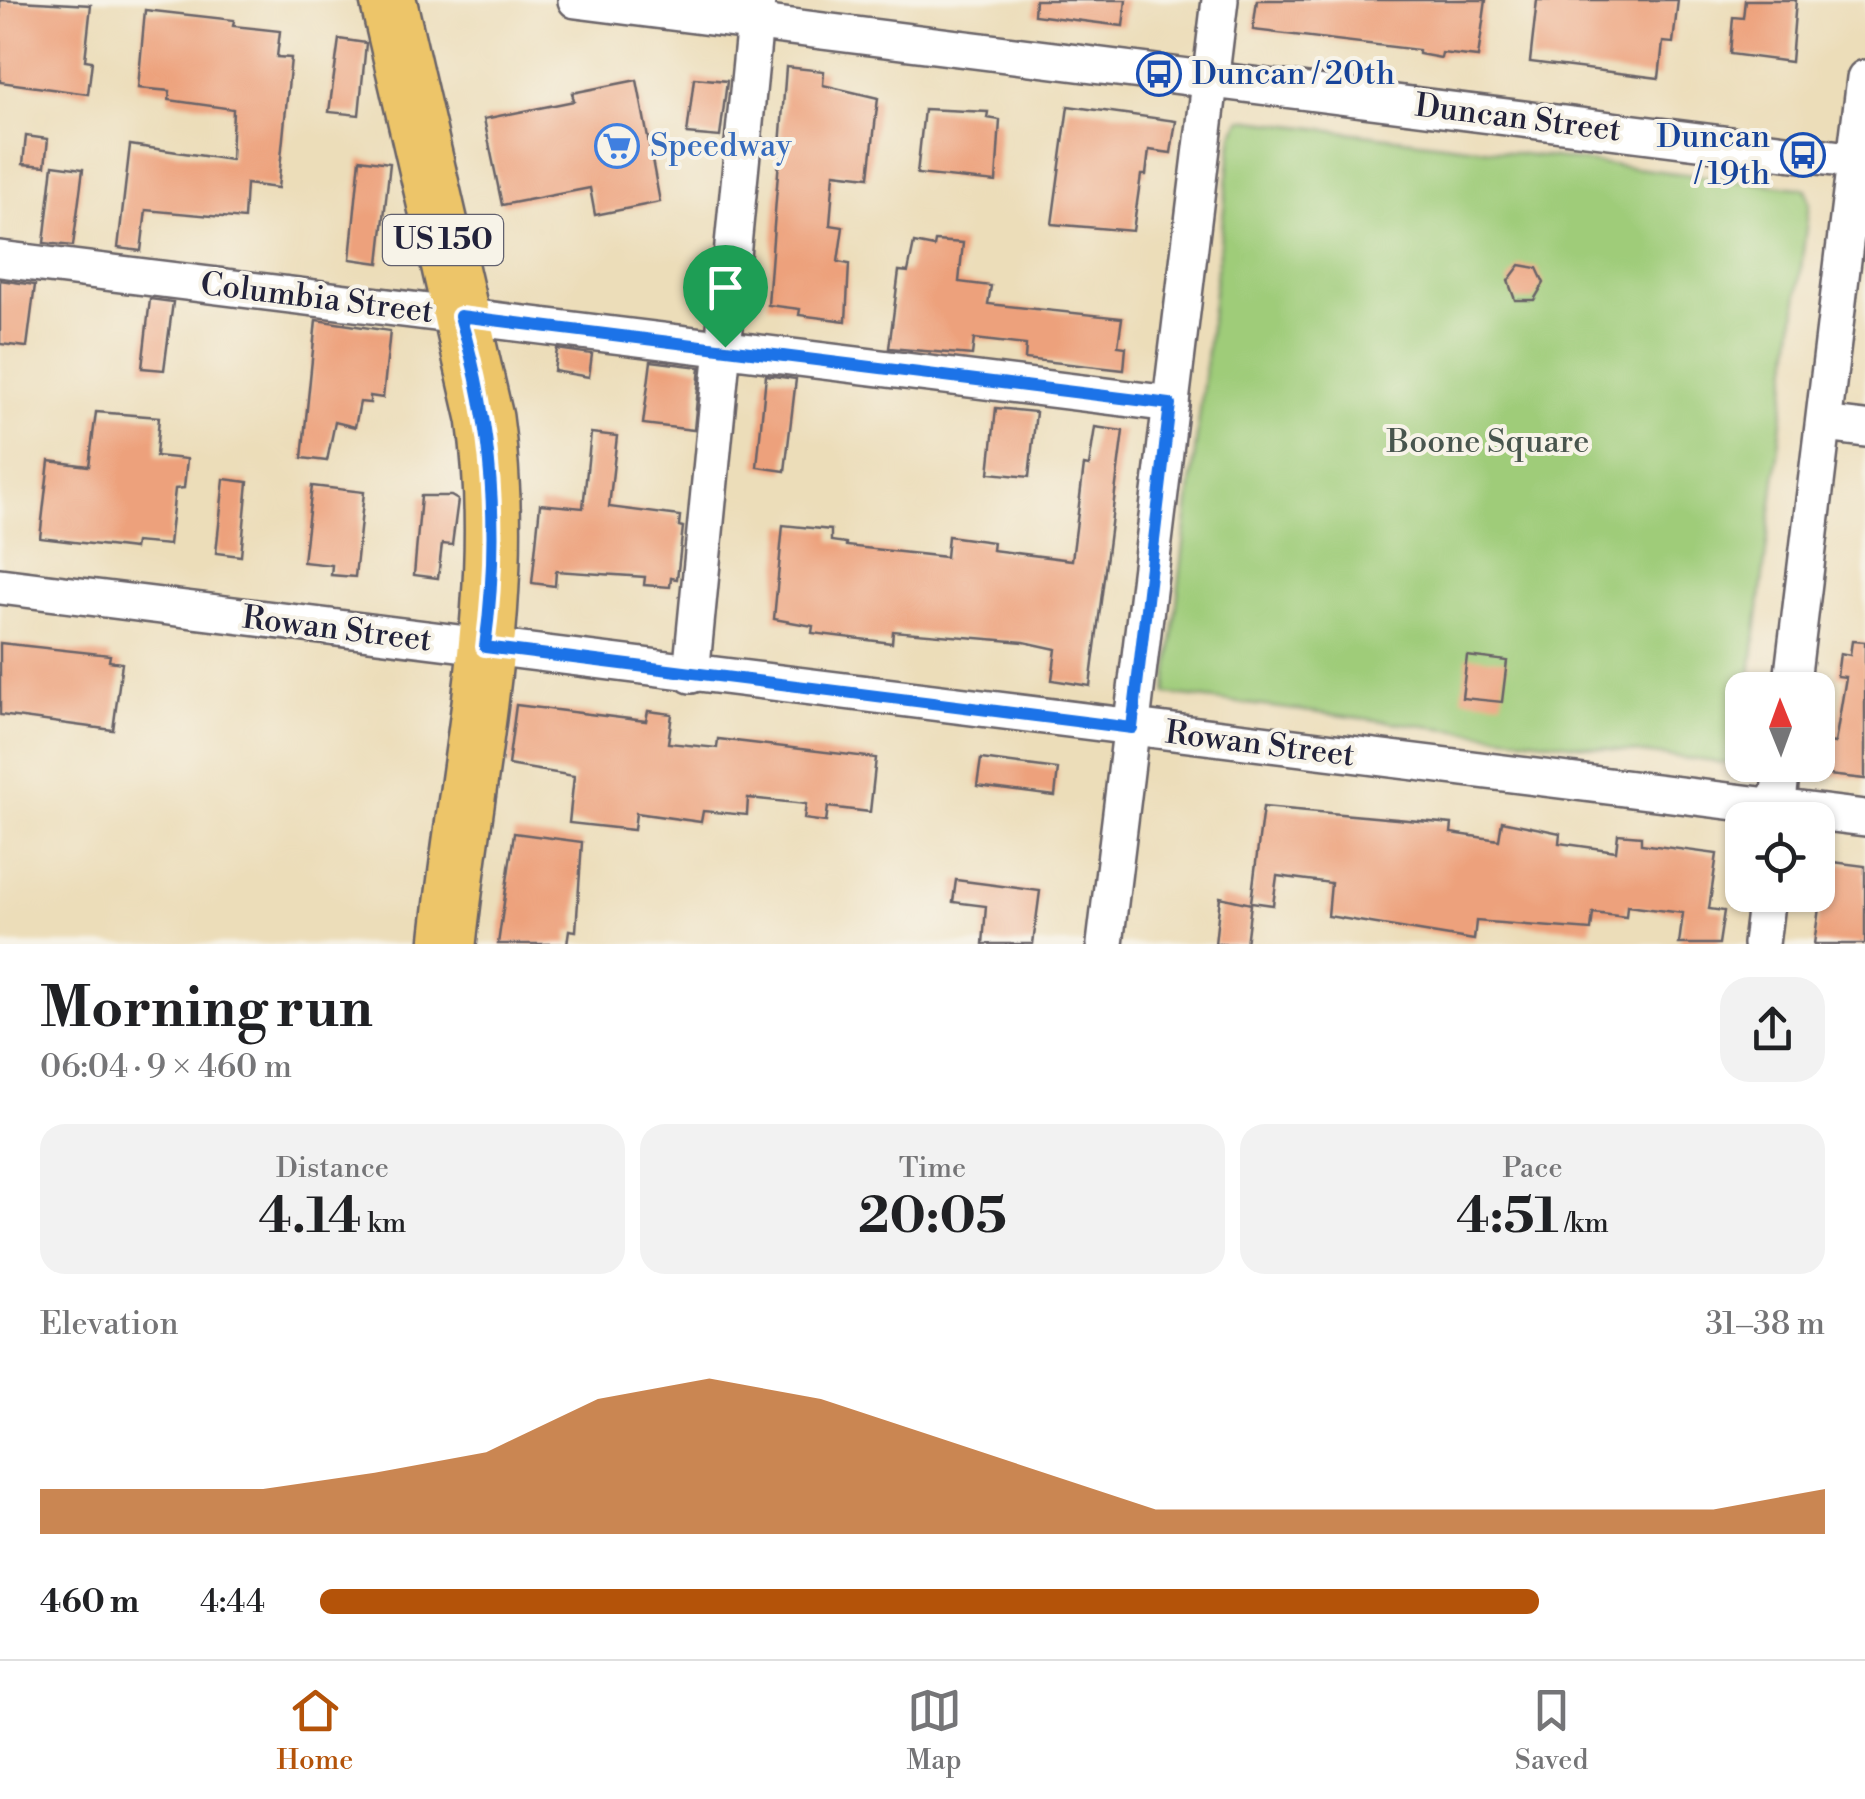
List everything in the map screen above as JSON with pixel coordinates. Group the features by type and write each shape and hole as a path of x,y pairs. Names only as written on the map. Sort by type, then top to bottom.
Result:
{"main road":[{"name":"US 150","path":"388,0 486,418 494,481 494,576 448,944"}],"street":[{"name":"Duncan Street","path":"576,0 756,10 1210,80 1860,162"},
{"path":"1106,944 1220,0"},
{"path":"692,675 756,10"},
{"path":"1792,672 1860,162 1865,78"},
{"name":"Columbia Street","path":"0,259 1170,404"},
{"path":"1824,424 1865,429"},
{"name":"Rowan Street","path":"0,586 1725,806"},
{"name":"Rowan Street","path":"1835,816 1865,818"},
{"path":"1761,944 1765,912"}],"green space":[{"name":"Boone Square","path":"1242,119 1806,189 1809,203 1751,672 1725,672 1725,763 1166,694 1233,134"}],"building":[{"path":"0,0 91,5 85,60 92,61 88,94 0,82"},
{"path":"1035,0 1126,0 1123,26 1034,15"},
{"path":"1257,0 1486,0 1478,57 1442,53 1441,58 1419,54 1419,50 1253,30"},
{"path":"1537,0 1678,0 1673,43 1663,42 1659,78 1530,62"},
{"path":"1745,0 1796,0 1791,62 1730,54 1733,17 1743,18"},
{"path":"145,10 234,20 233,26 280,31 277,57 291,58 278,188 246,184 244,219 146,210 141,251 118,248 130,145 231,160 233,109 169,100 170,91 138,88"},
{"path":"339,39 366,43 359,115 329,112"},
{"path":"786,67 824,71 823,85 878,98 869,177 834,173 830,225 843,227 838,262 849,264 846,321 799,315 800,309 768,305"},
{"path":"694,78 727,81 720,137 687,134"},
{"path":"637,80 660,202 595,215 590,188 502,205 484,119 574,101 572,93"},
{"path":"1068,106 1176,121 1171,153 1149,150 1146,175 1141,175 1133,231 1052,224"},
{"path":"924,109 988,112 987,118 1000,120 996,182 917,174"},
{"path":"26,136 48,139 45,166 23,164"},
{"path":"360,159 390,163 379,263 350,259"},
{"path":"53,165 83,169 73,246 44,243"},
{"path":"935,241 963,243 959,282 991,286 988,304 1122,318 1118,346 1126,347 1124,370 1025,359 1026,345 974,339 972,355 889,348 899,271 908,272 914,243 934,247"},
{"path":"1520,265 1537,268 1544,283 1534,300 1515,300 1508,281"},
{"path":"0,280 35,285 27,347 0,344"},
{"path":"150,299 173,302 164,370 142,368"},
{"path":"316,320 390,331 383,398 370,396 370,403 360,402 355,427 335,422 327,461 302,458"},
{"path":"557,349 592,354 589,377 554,371"},
{"path":"651,361 700,367 694,430 643,424"},
{"path":"766,375 796,379 785,471 757,467"},
{"path":"996,408 1036,412 1029,477 989,473"},
{"path":"96,412 159,417 156,456 187,459 184,488 175,489 169,545 135,542 134,549 40,538 49,461 89,466"},
{"path":"1095,427 1123,431 1090,686 1052,680 1056,649 1024,642 893,631 892,643 812,633 813,626 774,619 783,525 831,530 831,541 846,546 946,557 948,536 993,542 992,550 1072,560 1084,465 1089,466"},
{"path":"591,433 617,436 609,507 680,516 679,526 683,527 677,579 671,578 670,587 644,585 645,577 556,571 555,586 532,583 540,504 583,508"},
{"path":"224,479 248,482 241,556 216,553"},
{"path":"312,486 364,492 355,577 331,575 332,565 303,562"},
{"path":"421,496 451,496 458,500 452,545 442,544 438,578 414,575"},
{"path":"1852,641 1865,642 1865,779 1835,776 1835,743 1846,677 1837,676 1840,653 1850,655"},
{"path":"0,643 110,655 109,661 122,663 113,730 0,715"},
{"path":"1467,656 1507,661 1502,702 1462,698"},
{"path":"516,705 646,721 648,711 672,714 668,743 717,748 718,739 876,758 870,812 828,807 826,822 804,819 806,804 748,798 747,815 703,811 701,822 636,813 634,830 569,823 574,776 508,765"},
{"path":"981,759 1058,769 1055,796 977,786"},
{"path":"1263,807 1452,824 1451,833 1499,840 1502,821 1560,833 1559,843 1616,851 1618,834 1641,836 1641,844 1717,854 1709,909 1724,911 1719,944 1679,944 1683,913 1627,906 1626,917 1593,913 1591,930 1476,921 1474,940 1328,916 1331,883 1277,876 1273,905 1251,902"},
{"path":"514,833 582,842 576,931 569,930 567,944 498,944"},
{"path":"1835,862 1865,866 1865,944 1814,944 1818,912 1835,912"},
{"path":"956,880 1040,891 1033,944 983,944 986,906 953,902"},
{"path":"1220,897 1251,904 1246,944 1215,944"}],"place":[{"name":"Duncan / 20th","path":"1159,74"},
{"name":"Speedway","path":"617,146"},
{"name":"Duncan / 19th","path":"1803,155"}],"route":[{"path":"460,316 725,347 1170,404 1132,728 485,647 494,576 494,481 486,418 460,316"}]}
